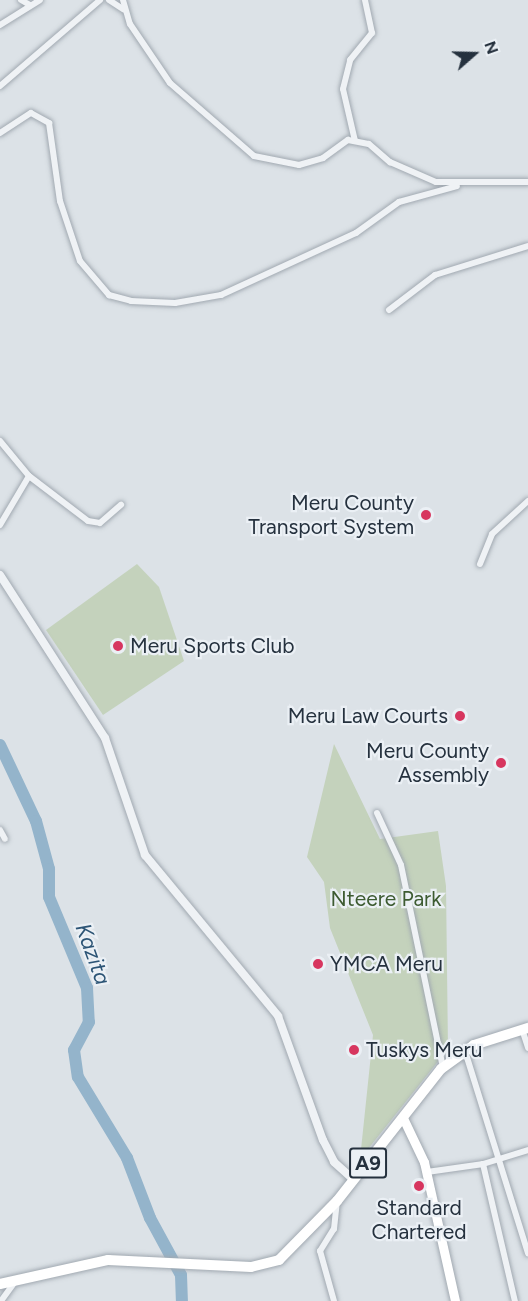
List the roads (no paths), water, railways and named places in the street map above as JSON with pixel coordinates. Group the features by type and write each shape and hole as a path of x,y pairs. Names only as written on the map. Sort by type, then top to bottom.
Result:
{"highway":[{"name":"A9","path":"6,1281 80,1263 158,1259 251,1267 279,1260 337,1201 443,1067 465,1050 525,1029"}],"main road":[{"path":"403,1118 427,1172 455,1301"}],"street":[{"path":"21,0 30,5"},
{"path":"0,25 40,0"},
{"path":"0,86 100,0"},
{"path":"109,0 123,9 170,83 254,156 299,165 355,141 369,144 418,177 457,186"},
{"path":"123,0 123,9"},
{"path":"355,141 343,89 350,60 372,33 364,0"},
{"path":"0,133 31,113 49,123 60,201 80,261 109,295 131,301 175,303 221,295 356,233 399,202 457,186 528,182"},
{"path":"389,310 435,275 528,246"},
{"path":"0,441 29,476 88,521 100,523 121,506"},
{"path":"0,525 29,476"},
{"path":"480,564 492,534 528,501"},
{"path":"0,575 105,738 145,855 278,1016 323,1140 334,1162 353,1179"},
{"path":"377,813 401,865 443,1067"},
{"path":"0,830 5,839"},
{"path":"525,1029 528,1048"},
{"path":"465,1050 528,1253"},
{"path":"427,1172 483,1164 528,1150"},
{"path":"483,1164 515,1301"},
{"path":"334,1301 320,1251 334,1229 337,1201"},
{"path":"1,1301 13,1291 6,1281"}],"waterway":[{"name":"Kazita","path":"0,745 36,821 49,869 49,897 87,988 89,1022 74,1050 78,1077 127,1158 150,1218 181,1275 182,1301"}],"place":[{"name":"Meru County Transport System","path":"426,515"},
{"name":"Meru Sports Club","path":"118,646"},
{"name":"Meru Law Courts","path":"460,716"},
{"name":"Meru County Assembly","path":"501,763"},
{"name":"YMCA Meru","path":"318,964"},
{"name":"Tuskys Meru","path":"354,1050"},
{"name":"Standard Chartered","path":"419,1186"}],"park label":[{"name":"Nteere Park","path":"386,899"}]}
